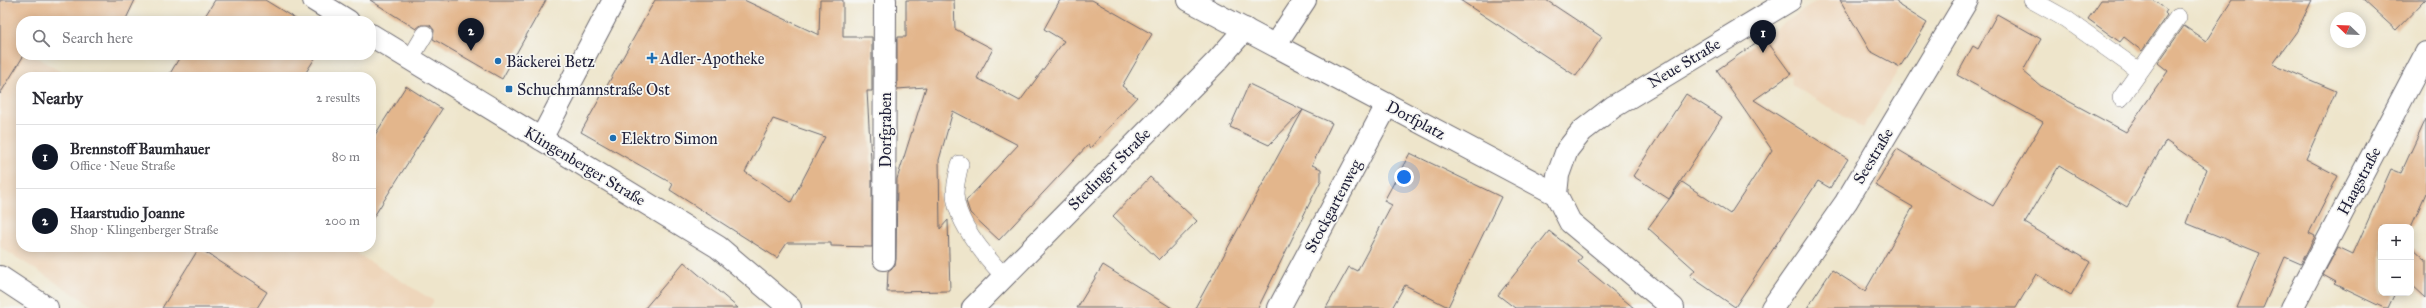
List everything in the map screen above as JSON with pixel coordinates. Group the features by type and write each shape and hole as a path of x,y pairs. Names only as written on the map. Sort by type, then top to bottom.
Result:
{"street":[{"path":"314,0 340,16"},
{"path":"541,139 614,0"},
{"name":"Dorfgraben","path":"884,259 885,0"},
{"name":"Dorfplatz","path":"1189,0 1556,194"},
{"path":"1275,45 1305,0"},
{"name":"Neue Straße","path":"1556,194 1558,175 1567,150 1582,131 1613,107 1649,84 1790,0"},
{"name":"Seestraße","path":"1772,308 1846,202 1967,0"},
{"name":"Stedinger Straße","path":"973,308 1003,275 1217,61 1245,29"},
{"name":"Klingenberger Straße","path":"376,38 718,247 790,308"},
{"name":"Haagstraße","path":"2292,308 2426,53"},
{"name":"Stockgartenweg","path":"1279,308 1388,105"},
{"path":"1556,194 1570,222 1673,308"},
{"path":"0,278 48,308"}],"lane":[{"path":"2032,0 2066,19 2139,71"},
{"path":"2121,98 2178,17"},
{"path":"410,59 425,34"},
{"path":"960,164 955,195 964,222 980,250 1003,275"}],"shaded area":[{"path":"1818,0 1840,0 1870,51 1900,67 1863,128 1792,85 1791,74 1764,37"},
{"path":"0,35 16,50 16,60 41,60 61,72 16,72 16,252 354,252 434,301 429,308 96,308 0,247"}],"building":[{"path":"0,0 135,0 127,16 16,16 16,60 21,60 0,94"},
{"path":"215,0 265,0 291,16 205,16"},
{"path":"370,0 546,0 502,79 433,39 434,30 430,25 421,25 416,29"},
{"path":"655,0 744,0 819,35 820,0 843,0 843,37 872,37 872,91 867,91 872,178 872,247 831,246 831,243 787,243 777,258 670,190 673,184 581,132","holes":["773,119 825,137 791,202 745,172"]},
{"path":"906,0 954,0 955,29 993,49 977,78 1020,101 1064,41 1044,29 1060,0 1092,0 1152,34 1122,86 1137,97 1090,148 1088,145 999,240 970,213 966,201 1018,145 953,111 939,160 940,229 948,220 950,291 887,292 888,271 895,266 896,259 897,179 926,87 897,89 897,37 906,37"},
{"path":"1460,0 1546,0 1602,37 1576,76"},
{"path":"1840,0 1896,0 1900,6 1927,23 1900,67 1870,51"},
{"path":"2101,0 2153,0 2167,10 2165,13 2167,15 2142,51 2124,37 2120,42 2088,19"},
{"path":"2232,0 2312,0 2297,31 2273,64 2336,91 2306,159 2338,176 2309,233 2315,236 2301,264 2285,257 2263,308 2237,308 2260,253 2186,223 2207,169 2166,141 2127,207 2059,166 2025,223 2090,262 2071,295 2036,274 2016,308 1807,308 1832,270 1865,291 1913,207 1875,185 1897,149 1993,206 2043,122 1957,75 1973,46 1978,49 1997,14 2041,39 2023,71 2042,87 2126,132 2168,71 2158,63 2184,26 2206,41"},
{"path":"2363,0 2425,0 2396,30"},
{"path":"1764,37 1791,74 1754,100 1848,159 1830,188 1818,181 1735,307 1690,276 1695,270 1648,228 1682,182 1730,214 1772,150 1717,70"},
{"path":"178,60 314,60 306,72 171,72"},
{"path":"1249,84 1303,110 1269,145 1230,127"},
{"path":"406,86 442,109 376,213 376,133"},
{"path":"1686,94 1722,117 1669,199 1633,176"},
{"path":"1303,110 1332,123 1312,165 1321,169 1321,180 1258,308 1195,308"},
{"path":"2426,119 2426,193 2412,224 2378,224 2378,296 2394,296 2388,308 2384,308 2334,284 2336,282 2323,275 2338,247 2353,254 2391,169 2401,173"},
{"path":"1410,153 1501,197 1448,307 1405,285 1392,308 1326,308 1349,267 1357,271 1392,205 1384,201"},
{"path":"1150,177 1197,221 1159,260 1113,216"},
{"path":"1549,231 1582,257 1578,262 1634,308 1515,308 1498,295"},
{"path":"2414,249 2426,260 2426,298 2414,287"},
{"path":"197,252 205,252 267,292 257,308 162,308"},
{"path":"684,262 738,308 645,308"},
{"path":"1103,265 1172,308 1077,308"}],"place":[{"name":"Haarstudio Joanne","path":"471,51"},
{"name":"Brennstoff Baumhauer","path":"1763,53"},
{"name":"Adler-Apotheke","path":"652,58"},
{"name":"Bäckerei Betz","path":"498,61"},
{"name":"Schuchmannstraße Ost","path":"509,89"},
{"name":"Elektro Simon","path":"613,138"}]}
